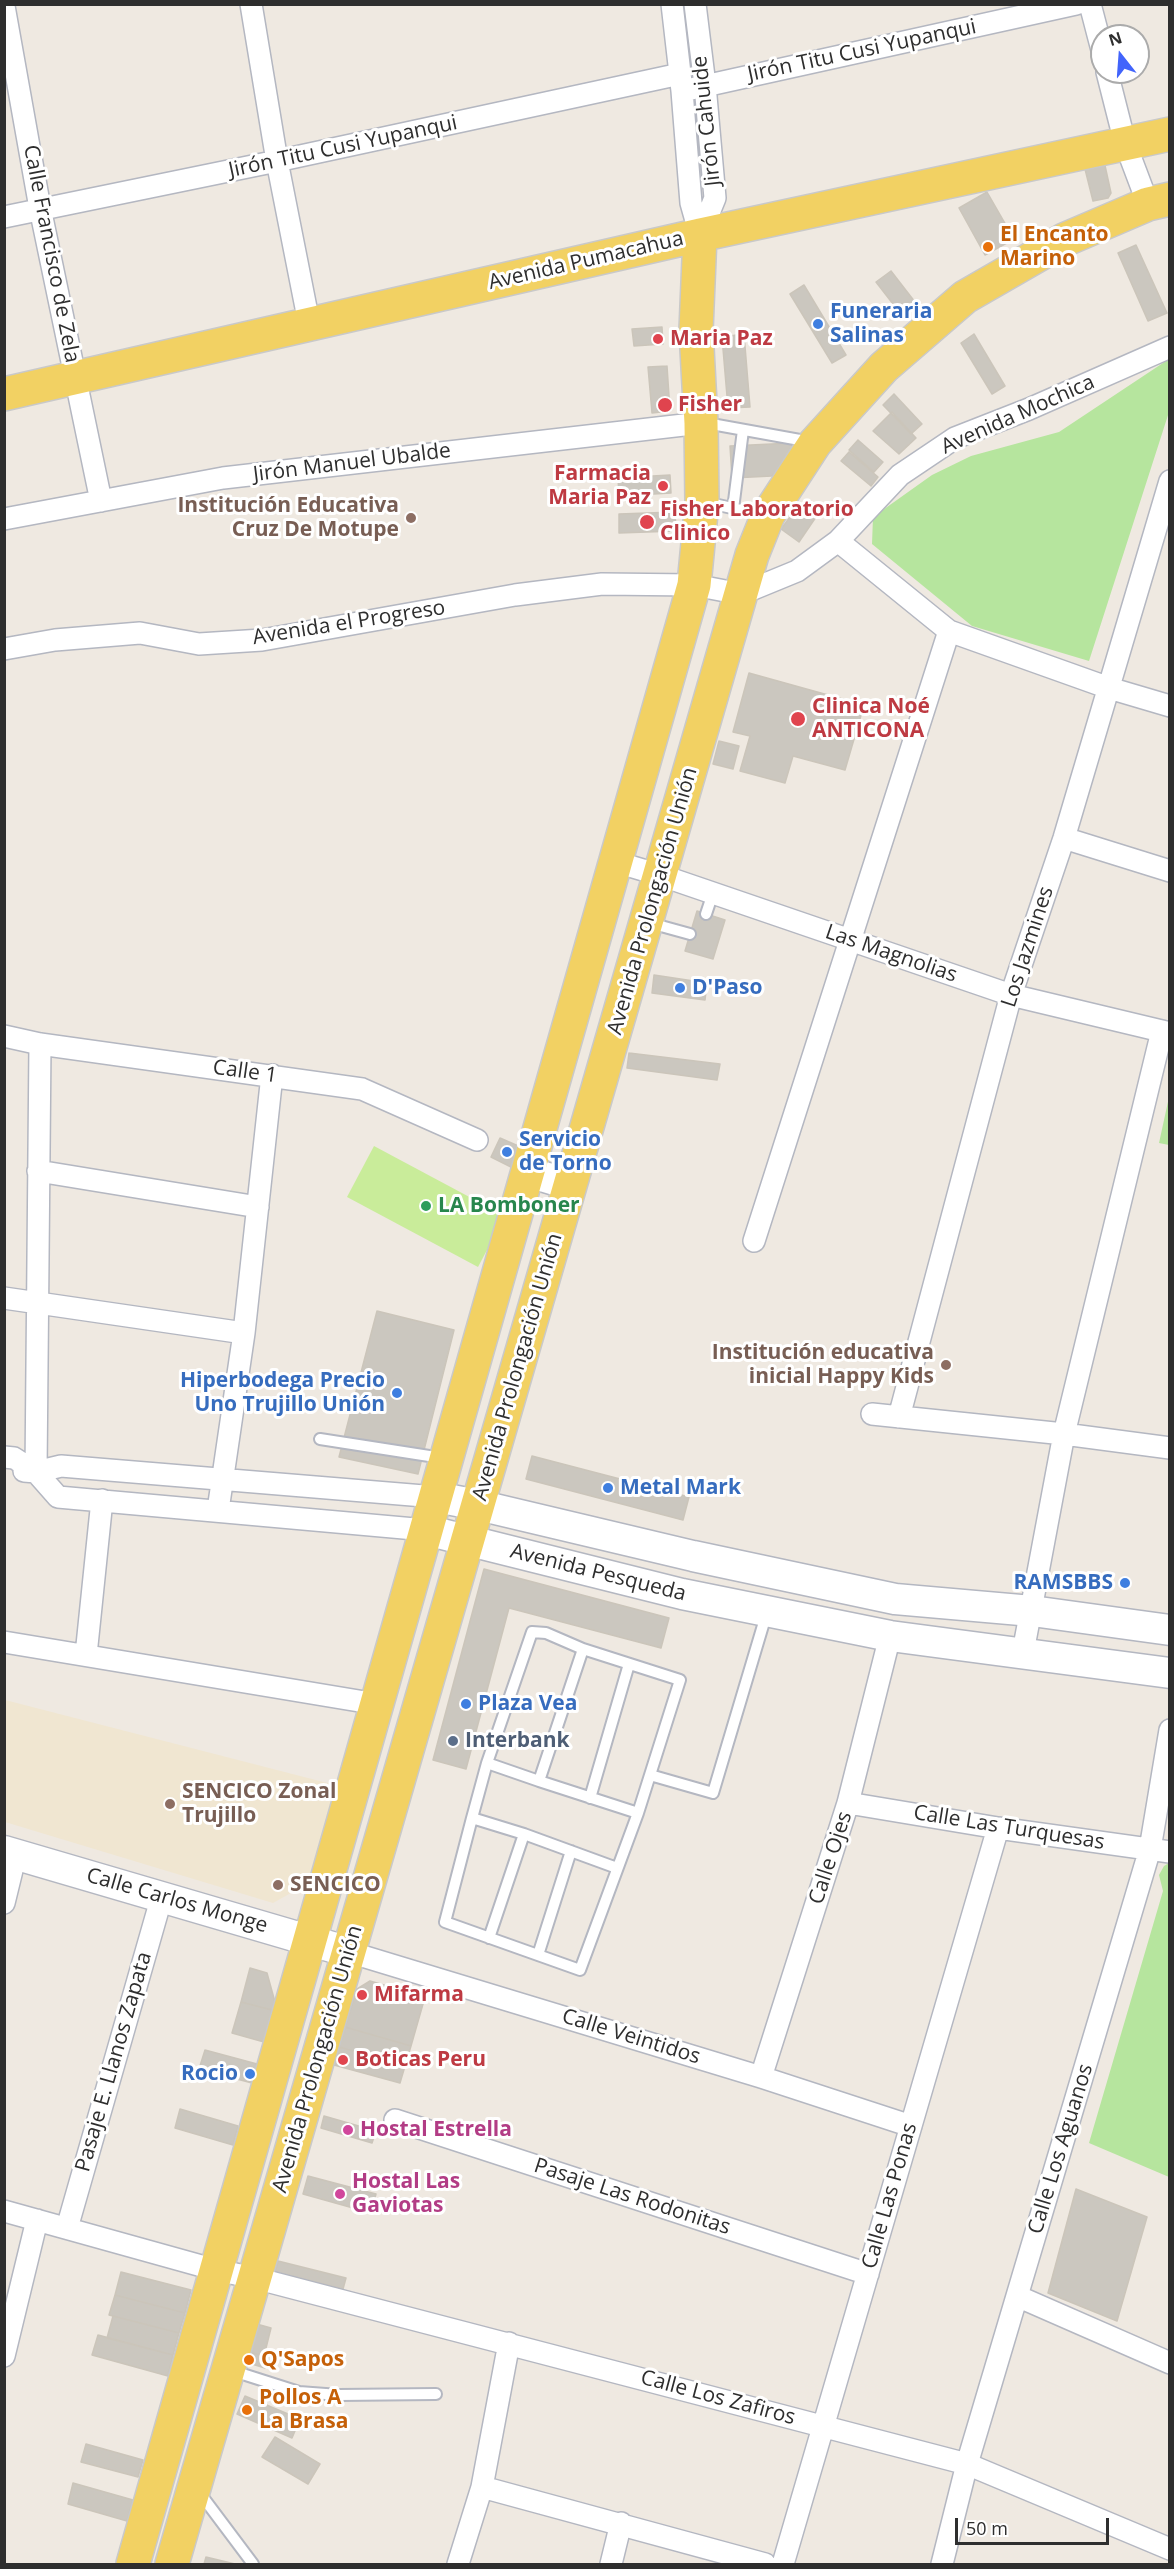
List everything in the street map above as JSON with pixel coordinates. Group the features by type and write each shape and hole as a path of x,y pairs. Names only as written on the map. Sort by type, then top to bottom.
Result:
{"main road":[{"name":"Avenida Pumacahua","path":"4,394 700,235 1170,134"},
{"name":"Avenida Prolongación Unión","path":"172,2565 752,555 768,516 814,443 884,367 964,297 1064,240 1159,202"},
{"name":"Jirón Cahuide","path":"694,585 717,505 701,423 696,330 700,235"},
{"name":"Avenida Prolongación Unión","path":"133,2565 694,585"},
{"path":"528,1172 571,1185"},
{"name":"Avenida Pesqueda","path":"436,1497 693,1556 895,1599 1032,1611 1170,1630"},
{"name":"Avenida Pesqueda","path":"426,1530 682,1594 890,1636 1170,1673"},
{"path":"682,1594 693,1556"},
{"name":"Calle Carlos Monge","path":"10,1852 349,1952"},
{"path":"269,1928 289,1920 323,1894"}],"street":[{"path":"251,4 277,161 309,323"},
{"name":"Jirón Cahuide","path":"672,4 692,202 700,235"},
{"name":"Jirón Cahuide","path":"695,4 715,198 700,235"},
{"name":"Jirón Titu Cusi Yupanqui","path":"4,217 681,82 705,85 1076,4"},
{"path":"1090,4 1095,24"},
{"name":"Calle Francisco de Zela","path":"4,6 40,208 101,501"},
{"path":"1110,84 1125,143 1159,202"},
{"name":"Avenida Mochica","path":"741,594 796,571 838,541 900,475 955,438 1029,409 1170,347"},
{"name":"Jirón Manuel Ubalde","path":"4,519 223,478 701,423"},
{"name":"Los Jazmines","path":"899,1417 1011,995 1064,838 1108,688 1162,534 1170,481"},
{"path":"838,541 949,631 1108,688 1170,706"},
{"name":"Avenida el Progreso","path":"4,649 55,640 140,633 199,644 262,639 547,591 602,584 694,585"},
{"path":"694,585 741,594"},
{"path":"754,1240 949,631"},
{"path":"1064,838 1170,871"},
{"name":"Las Magnolias","path":"616,862 1011,995 1166,1032"},
{"path":"1023,1652 1064,1434 1166,1032"},
{"name":"Calle 1","path":"4,1036 40,1044 362,1089 477,1140"},
{"path":"36,1472 40,1044"},
{"path":"218,1510 244,1333 272,1075"},
{"path":"38,1171 258,1207"},
{"path":"4,1298 244,1333"},
{"path":"872,1414 1064,1434 1170,1448"},
{"path":"4,1456 14,1458 36,1472"},
{"name":"Avenida Pesqueda","path":"4,1469 36,1472 61,1466 436,1497"},
{"name":"Avenida Pesqueda","path":"36,1472 58,1497 426,1530"},
{"path":"86,1655 102,1500"},
{"name":"Calle Ojes","path":"761,2077 848,1803 890,1636"},
{"path":"4,1642 377,1704"},
{"name":"Calle Los Aguanos","path":"942,2565 968,2464 1017,2296 1160,1851 1170,1730"},
{"name":"Calle Las Turquesas","path":"848,1803 998,1828 1160,1851"},
{"name":"Calle Las Ponas","path":"783,2565 998,1828"},
{"path":"4,1903 10,1852"},
{"name":"Pasaje E. Llanos Zapata","path":"67,2228 162,1896"},
{"name":"Calle Veintidos","path":"349,1952 761,2077 911,2126"},
{"name":"Pasaje Las Rodonitas","path":"395,2120 868,2274"},
{"name":"Calle Los Zafiros","path":"4,2211 216,2270 508,2343 968,2464 1170,2549"},
{"path":"4,2356 37,2220"},
{"path":"1017,2296 1170,2363"},
{"path":"458,2565 482,2487 508,2343"},
{"path":"482,2487 621,2523 765,2565"},
{"path":"611,2565 621,2523"}],"lane":[{"path":"701,423 814,443"},
{"path":"743,430 717,505 768,516"},
{"path":"706,914 713,893"},
{"path":"647,922 690,934"},
{"path":"320,1439 447,1459"},
{"path":"650,1774 713,1793 768,1612"},
{"path":"532,1632 546,1633 583,1649 680,1680 650,1774 638,1814 580,1970 445,1922 487,1763 532,1632"},
{"path":"539,1781 583,1649"},
{"path":"590,1798 629,1664"},
{"path":"487,1763 638,1814"},
{"path":"472,1818 524,1834 617,1868"},
{"path":"489,1938 524,1834"},
{"path":"538,1955 571,1851"},
{"path":"229,2370 299,2392 339,2395 436,2394"},
{"path":"195,2487 253,2565"}],"shaded area":[{"name":"SENCICO Zonal Trujillo","path":"5,1700 339,1786 316,1879 273,1903 5,1822"}],"green space":[{"path":"1169,359 1169,412 1089,661 972,626 872,544 873,517 932,475 971,456 1059,432"},
{"path":"1169,1097 1169,1145 1159,1143"},
{"name":"LA Bomboner","path":"374,1146 505,1216 478,1267 347,1197"},
{"path":"1169,1863 1169,2177 1089,2143 1163,1891 1159,1875 1164,1866"}],"building":[{"path":"1104,161 1111,193 1108,198 1093,201 1084,165"},
{"path":"987,192 1014,239 985,255 959,208"},
{"path":"1136,245 1167,313 1148,321 1118,253"},
{"path":"891,271 915,302 900,313 876,282"},
{"name":"Funeraria Salinas","path":"804,285 846,355 832,363 790,294"},
{"path":"662,327 663,344 634,346 632,329"},
{"path":"744,334 750,407 728,408 722,337"},
{"path":"974,334 1005,386 992,394 961,343"},
{"path":"667,366 670,411 652,413 648,367"},
{"path":"894,394 922,424 911,434 883,405"},
{"path":"892,412 916,438 899,454 873,431"},
{"path":"858,440 883,462 874,472 849,450"},
{"path":"792,443 793,453 772,476 732,478 730,446"},
{"path":"849,452 878,477 871,486 841,461"},
{"path":"670,475 671,493 619,496 618,478"},
{"path":"799,505 816,517 799,542 781,529"},
{"name":"Fisher Laboratorio Clinico","path":"675,512 676,531 619,533 619,514"},
{"name":"Clinica Noé ANTICONA","path":"749,673 864,705 845,770 793,756 785,783 740,771 750,736 733,732"},
{"path":"719,741 739,746 733,769 713,764"},
{"path":"697,911 725,920 713,959 685,951"},
{"name":"D'Paso","path":"654,975 707,983 705,1000 652,993"},
{"path":"629,1053 720,1064 717,1080 627,1068"},
{"name":"Servicio de Torno","path":"500,1138 523,1148 513,1168 491,1157"},
{"name":"Hiperbodega Precio Uno Trujillo Unión","path":"377,1311 454,1330 418,1474 339,1457"},
{"name":"Metal Mark","path":"532,1456 689,1497 683,1520 526,1479"},
{"name":"Plaza Vea","path":"484,1569 669,1618 661,1648 509,1608 466,1769 433,1760"},
{"path":"250,1968 267,1973 275,2002 272,2010 241,2002"},
{"path":"370,1981 425,1997 411,2046 345,2027 357,1989"},
{"path":"241,2002 272,2010 264,2042 232,2033"},
{"path":"345,2027 411,2046 405,2066 339,2047"},
{"path":"339,2047 405,2066 400,2083 334,2065"},
{"path":"205,2050 257,2064 252,2083 199,2069"},
{"path":"180,2109 238,2126 233,2145 175,2128"},
{"name":"Hostal Estrella","path":"324,2116 376,2131 372,2143 321,2128"},
{"name":"Hostal Las Gaviotas","path":"308,2176 376,2194 371,2213 303,2194"},
{"path":"1076,2189 1147,2217 1117,2321 1048,2293"},
{"path":"278,2261 346,2278 343,2289 275,2272"},
{"path":"121,2272 191,2290 185,2313 115,2295"},
{"path":"115,2295 185,2313 179,2333 109,2315"},
{"path":"113,2316 179,2333 173,2355 107,2338"},
{"path":"253,2323 271,2328 264,2356 245,2351"},
{"path":"98,2335 173,2355 168,2376 92,2355"},
{"path":"245,2351 268,2357 265,2368 242,2361"},
{"path":"245,2396 300,2419 292,2438 237,2414"},
{"path":"275,2437 320,2464 308,2484 262,2457"},
{"path":"86,2444 143,2460 138,2477 81,2462"},
{"path":"73,2483 133,2500 127,2521 68,2504"},
{"path":"206,2557 235,2564 204,2564"}],"place":[{"name":"El Encanto Marino","path":"988,247"},
{"name":"Funeraria Salinas","path":"818,324"},
{"name":"Maria Paz","path":"658,339"},
{"name":"Fisher","path":"665,405"},
{"name":"Farmacia Maria Paz","path":"663,486"},
{"name":"Institución Educativa Cruz De Motupe","path":"411,518"},
{"name":"Fisher Laboratorio Clinico","path":"647,522"},
{"name":"Clinica Noé ANTICONA","path":"798,719"},
{"name":"D'Paso","path":"680,988"},
{"name":"Servicio de Torno","path":"507,1152"},
{"name":"LA Bomboner","path":"426,1206"},
{"name":"Institución educativa inicial Happy Kids","path":"946,1365"},
{"name":"Hiperbodega Precio Uno Trujillo Unión","path":"397,1393"},
{"name":"Metal Mark","path":"608,1488"},
{"name":"RAMSBBS","path":"1125,1583"},
{"name":"Plaza Vea","path":"466,1704"},
{"name":"Interbank","path":"453,1741"},
{"name":"SENCICO Zonal Trujillo","path":"170,1804"},
{"name":"SENCICO","path":"278,1885"},
{"name":"Mifarma","path":"362,1995"},
{"name":"Boticas Peru","path":"343,2060"},
{"name":"Rocio","path":"250,2074"},
{"name":"Hostal Estrella","path":"348,2130"},
{"name":"Hostal Las Gaviotas","path":"340,2194"},
{"name":"Q'Sapos","path":"249,2360"},
{"name":"Pollos A La Brasa","path":"247,2410"}]}
